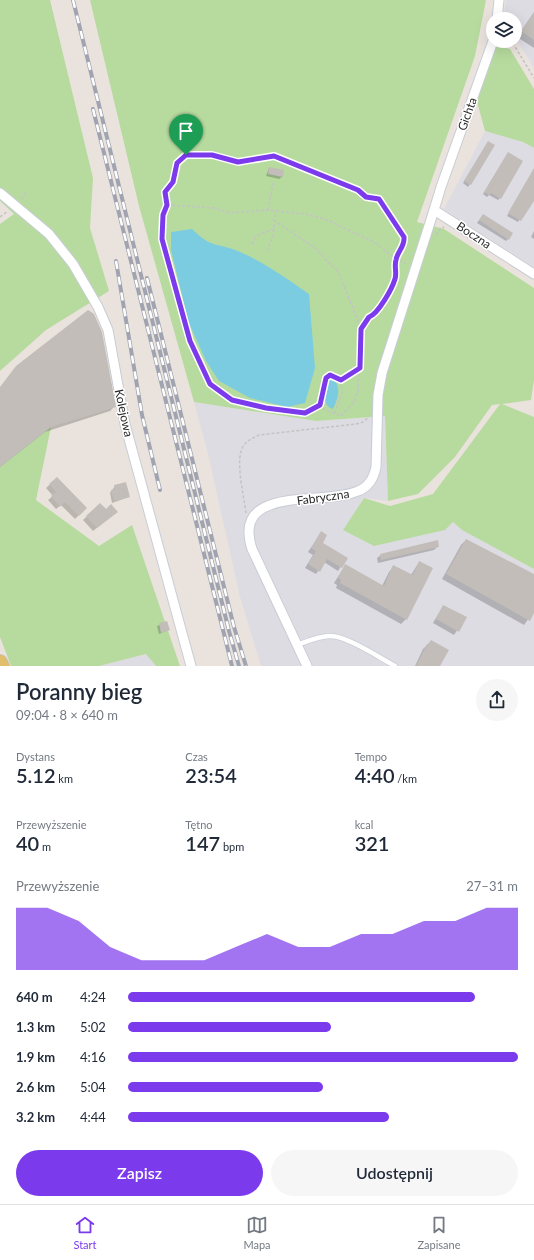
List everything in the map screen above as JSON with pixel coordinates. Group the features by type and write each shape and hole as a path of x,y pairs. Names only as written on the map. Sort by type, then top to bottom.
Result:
{"main road":[{"path":"0,662 2,666"}],"street":[{"path":"498,12 499,0"},
{"name":"Gichta","path":"434,210 491,48"},
{"name":"Kolejowa","path":"0,193 49,234 73,264 98,307 108,330 125,424 191,666"},
{"name":"Fabryczna","path":"307,666 252,549 250,542 250,525 257,512 269,504 359,491 368,484 374,476 376,468 378,395 382,373 434,210"},
{"name":"Boczna","path":"434,210 533,271"}],"lane":[{"path":"297,645 320,637 332,636 343,638 395,666"}],"path":[{"path":"516,48 534,78"},
{"path":"341,380 330,375 326,378 320,405 305,413 266,408 232,400 210,384 190,341 162,239 163,215 167,205 165,192 173,182 177,163 186,155 212,155 238,162 274,156 358,190 366,197 379,199 404,237 405,243 396,259 395,279 382,304 374,315 369,317 361,329"},
{"path":"268,210 273,183"},
{"path":"167,205 214,208 235,213 268,210 306,214 327,220 376,243 396,259 416,267"},
{"path":"267,251 273,236 276,211"},
{"path":"274,220 315,248 339,273 361,329 358,392 354,402 345,414 341,416 324,409 320,405"},
{"path":"252,244 256,236 273,230"},
{"path":"341,380 360,368"},
{"path":"335,414 342,393 341,380"},
{"path":"246,516 239,456 242,446 248,440 259,435 356,424 362,422 370,415"}],"shaded area":[{"path":"506,0 534,0 534,68 522,48 522,12 504,12"},
{"path":"485,131 523,142 534,148 534,267 444,209"},
{"path":"194,402 316,421 385,416 388,501 364,498 344,530 453,522 462,530 534,569 534,666 261,666 240,597 208,454"},
{"path":"146,654 156,666 99,666"}],"green space":[{"path":"0,0 50,0 93,178 90,228 109,291 46,330 0,371 0,224 14,214 0,201"},
{"path":"90,0 486,0 475,56 417,222 444,229 534,288 534,380 531,400 502,404 534,417 534,569 462,530 453,522 445,530 374,546 343,530 364,498 390,506 433,494 500,404 492,405 455,457 418,494 388,501 385,416 316,421 194,402 139,206"},
{"path":"496,48 510,49 534,89 534,148 523,142 485,131 476,98"},
{"path":"51,427 36,500 99,546 132,525 180,666 156,666 146,654 99,666 11,666 0,637 0,466"}],"water":[{"path":"192,229 199,236 211,243 240,252 258,261 309,294 315,368 305,403 287,407 250,398 219,381 206,361 189,323 171,250 171,232"},
{"path":"330,380 336,382 338,389 337,399 333,409 329,407 326,401 326,393"}],"building":[{"path":"534,13 534,40 522,32"},
{"path":"488,141 495,145 471,185 464,181"},
{"path":"508,152 523,161 501,199 491,193 490,195 484,192"},
{"path":"269,167 284,170 283,177 268,174"},
{"path":"534,168 534,201 521,221 508,213"},
{"path":"483,214 513,233 509,240 479,220"},
{"path":"88,310 94,314 102,332 116,407 51,427 0,467 0,387 16,366"},
{"path":"57,477 87,508 79,516 65,502 60,507 51,496 56,492 49,484"},
{"path":"126,482 130,497 114,501 111,490 115,489 114,485"},
{"path":"100,503 106,509 111,504 118,512 97,528 86,516"},
{"path":"321,531 327,535 323,543 348,558 342,568 327,559 320,572 308,564 316,551 311,548"},
{"path":"466,539 534,574 534,613 530,621 446,574"},
{"path":"438,540 439,547 381,560 380,554"},
{"path":"419,561 433,568 407,620 340,583 341,580 338,578 345,564 384,586 393,565 413,575"},
{"path":"443,605 467,617 459,632 436,619"},
{"path":"167,621 170,630 161,633 159,623"},
{"path":"431,640 449,650 440,666 416,666 427,644 428,645"}],"railway":[{"path":"73,0 229,631 239,666"},
{"path":"93,109 232,666"},
{"path":"116,261 142,415 160,490"},
{"path":"147,278 234,627 246,666"}],"route":[{"path":"186,155 212,155 238,162 274,156 358,190 366,197 379,199 404,237 405,243 396,259 395,279 382,304 374,315 369,317 361,329 360,368 341,380 330,375 326,378 320,405 305,413 266,408 232,400 210,384 190,341 162,239 163,215 167,205 165,192 173,182 177,163 186,155"}]}
